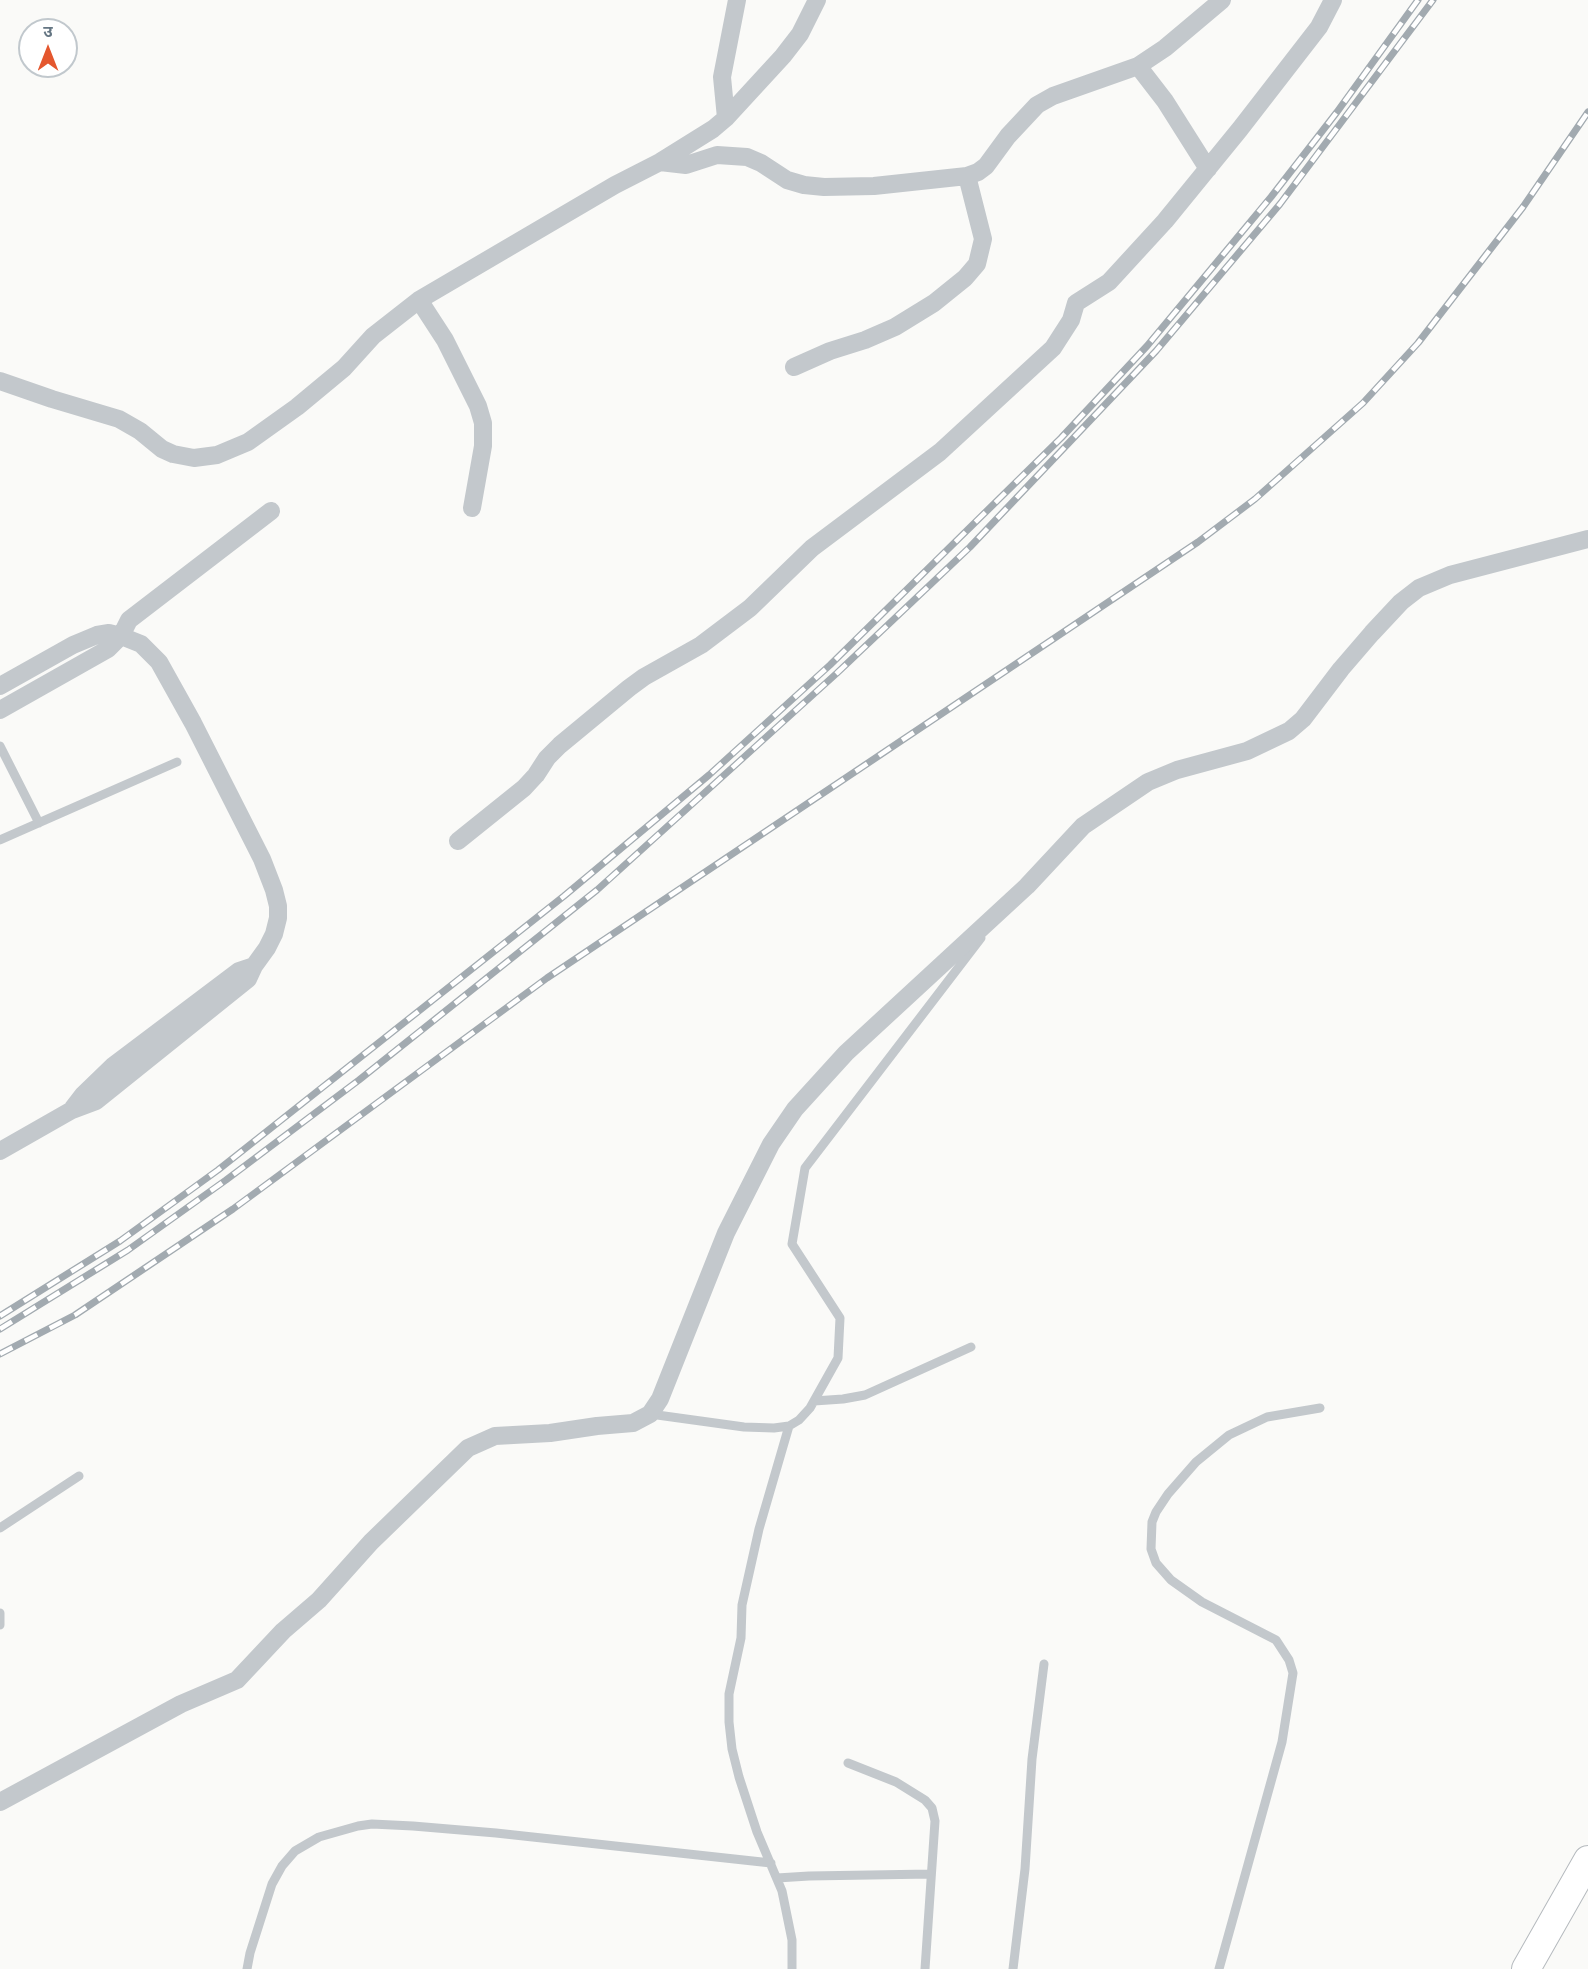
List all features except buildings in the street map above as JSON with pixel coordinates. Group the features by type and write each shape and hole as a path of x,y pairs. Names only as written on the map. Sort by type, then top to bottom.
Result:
{"main road":[{"path":"1526,1969 1588,1860"}],"street":[{"path":"726,118 722,77 737,0"},
{"path":"0,381 119,419 173,454 194,458 217,455 248,442 297,407 345,368 372,336 419,300 615,185 660,162 713,129 783,56 800,34 817,0"},
{"path":"660,162 686,165 717,155 747,157 787,180 824,188 967,176 986,166 1008,136 1037,105 1053,96 1138,66 1165,48 1222,0"},
{"path":"458,841 524,788 560,746 629,688 644,676 701,645 769,592 812,548 940,452 1053,348 1071,320 1076,303 1109,282 1165,221 1319,27 1333,0"},
{"path":"1138,66 1165,101 1208,169"},
{"path":"794,367 895,327 934,303 965,278 977,264 983,239 967,176"},
{"path":"419,300 446,340 478,406 483,423 483,446 472,508"},
{"path":"0,710 108,649 122,636 129,620 271,511"},
{"path":"0,1802 181,1704 237,1680 283,1631 319,1600 371,1542 468,1448 495,1436 550,1433 597,1425 633,1423 650,1413 664,1389 726,1233 771,1144 795,1109 846,1053 1027,886 1083,826 1148,782 1177,770 1247,751 1288,731 1303,719 1372,633 1401,602 1419,588 1450,575 1588,539"},
{"path":"0,686 97,634 109,633 141,644 159,662 193,723 261,859 278,906 274,934 254,966 239,971 113,1066 83,1095 72,1110 0,1151"}],"lane":[{"path":"0,746 39,823"},
{"path":"0,840 177,762"},
{"path":"650,1413 744,1427 774,1428 799,1420 814,1401 838,1358 840,1318 792,1244 805,1168 1004,908"},
{"path":"814,1401 843,1400 865,1395 971,1347"},
{"path":"1219,1969 1282,1742 1293,1673 1284,1650 1276,1640 1202,1602 1171,1580 1156,1563 1151,1549 1152,1522 1168,1494 1196,1462 1229,1435 1267,1417 1320,1408"},
{"path":"789,1425 756,1540 742,1605 741,1638 729,1694 732,1749 757,1832 782,1891 792,1940 792,1969"},
{"path":"0,1528 79,1476"},
{"path":"0,1613 0,1625"},
{"path":"1012,1969 1024,1869 1032,1759 1044,1664"},
{"path":"849,1762 896,1782 925,1800 932,1808 935,1821 925,1969"},
{"path":"247,1969 272,1884 282,1866 295,1851 319,1838 358,1826 372,1824 413,1826 496,1833 771,1863"},
{"path":"777,1878 932,1874"}],"railway":[{"path":"0,1316 120,1241 218,1170 564,896 709,775 830,665 1061,438 1147,346 1271,197 1337,112 1418,0"},
{"path":"0,1329 128,1250 359,1080 597,890 837,673 970,547 1156,351 1280,204 1433,0"},
{"path":"0,1354 75,1315 233,1209 547,978 1198,542 1255,499 1363,403 1418,343 1523,207 1588,112"}]}
